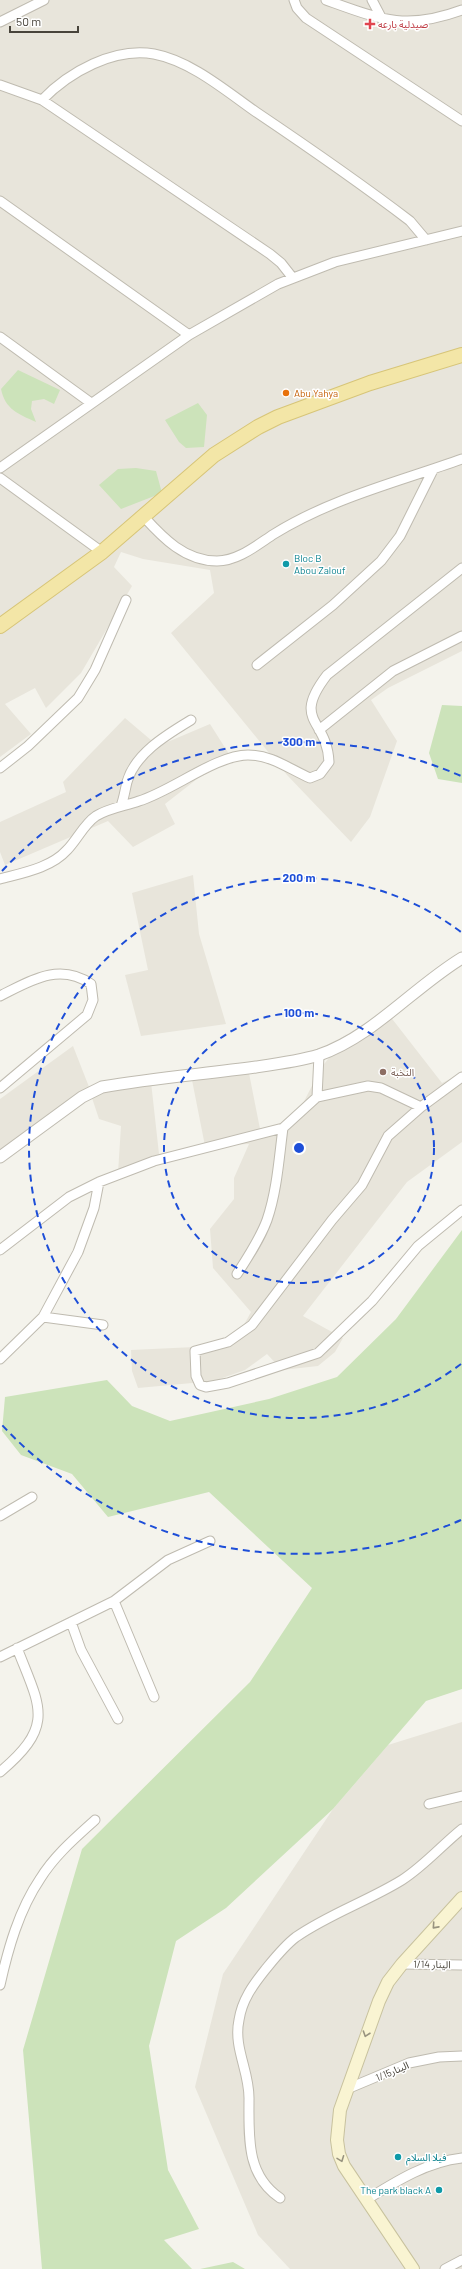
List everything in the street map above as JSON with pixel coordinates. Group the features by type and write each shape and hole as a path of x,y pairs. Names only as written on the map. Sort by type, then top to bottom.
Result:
{"main road":[{"path":"0,626 102,552 214,455 258,427 278,417 370,383 462,355"},
{"path":"413,2269 347,2172 339,2154 337,2128 340,2110 379,2001 388,1982 402,1964 462,1898"}],"street":[{"path":"0,22 44,0"},
{"path":"294,0 297,8 306,18 462,121"},
{"path":"326,0 382,19 401,22 422,21 462,10"},
{"path":"372,0 382,19"},
{"path":"42,100 63,81 112,57 137,53 162,56 198,73 269,120 410,221 426,240"},
{"path":"0,85 42,100 270,254 281,263 292,277"},
{"path":"0,201 189,335"},
{"path":"0,468 189,335 245,302 292,277 336,262 462,231"},
{"path":"0,337 91,403"},
{"path":"144,517 170,544 200,559 217,561 242,554 298,520 325,507 382,485 433,470 462,459"},
{"path":"257,665 333,605 381,561 400,536 433,470"},
{"path":"0,478 102,552"},
{"path":"0,879 39,868 66,852 96,816 159,794 225,760 247,755 284,763 307,776 315,777 328,766 329,762 319,730 310,709 310,701 327,675 462,568"},
{"path":"0,768 28,746 78,698 95,670 126,600"},
{"path":"319,730 393,672 462,636"},
{"path":"122,806 127,781 147,750 168,733 191,720"},
{"path":"0,1157 82,1097 102,1087 247,1068 319,1055 350,1040 376,1022 429,980 462,958"},
{"path":"0,996 40,976 60,974 79,976 91,984 92,1000 87,1015 0,1088"},
{"path":"317,1097 319,1055"},
{"path":"462,1077 421,1107 388,1136 362,1185 332,1220 252,1325 228,1342 195,1351 196,1376 200,1385 206,1387 228,1383 318,1353 372,1301 418,1246 462,1210"},
{"path":"0,1250 69,1197 99,1182 154,1161 283,1128 317,1097 368,1086 381,1088 421,1107"},
{"path":"236,1274 251,1252 267,1220 283,1128"},
{"path":"0,1359 43,1317 78,1252 94,1208 99,1182"},
{"path":"43,1317 103,1325"},
{"path":"0,1516 32,1497"},
{"path":"0,1657 114,1601 168,1560 210,1541"},
{"path":"114,1601 154,1698"},
{"path":"71,1622 82,1650 118,1719"},
{"path":"0,1772 16,1759 27,1745 36,1731 38,1719 39,1709 36,1697 17,1648"},
{"path":"429,1804 462,1796"},
{"path":"0,1985 21,1914 32,1891 55,1859 95,1820"},
{"path":"280,2198 265,2186 257,2174 250,2149 248,2080 241,2057 237,2036 238,2021 246,1996 276,1956 295,1938 319,1922 403,1879 462,1829"},
{"name":"الينار 1/14","path":"402,1964 462,1965"},
{"name":"الينار1/15","path":"348,2089 409,2063 439,2057 462,2056"},
{"path":"366,2200 416,2172 433,2165 462,2158"},
{"path":"444,2269 462,2260"}],"shaded area":[{"path":"0,0 462,0 462,651 388,688 371,700 397,741 370,817 351,842 287,775 171,633 214,593 210,570 143,559 121,552 114,567 132,586 81,673 46,708 35,688 5,704 31,734 0,757"},
{"path":"125,718 158,746 210,724 229,754 165,804 175,824 133,847 108,821 5,865 0,852 0,822 66,792 63,782"},
{"path":"193,875 199,934 226,1024 141,1036 125,975 148,970 132,893"},
{"path":"386,1011 442,1083 462,1073 462,1142 407,1182 303,1316 343,1338 335,1352 318,1366 282,1370 267,1354 245,1370 214,1381 138,1388 132,1371 131,1350 216,1346 235,1341 251,1312 213,1268 210,1229 234,1199 234,1178 249,1144 205,1146 191,1075 247,1063 261,1134 292,1125 321,1068 332,1054"},
{"path":"73,1046 91,1092 151,1082 160,1163 118,1173 121,1126 99,1119 90,1092 0,1157 0,1099"},
{"path":"462,1722 462,2269 290,2269 258,2235 195,2087 223,1974 333,1809 388,1745"}],"green space":[{"path":"18,370 60,390 54,404 44,399 32,401 31,409 36,422 13,410 3,396 1,389"},
{"path":"198,403 207,415 204,447 186,448 179,442 165,420"},
{"path":"136,468 156,471 162,493 121,509 99,485 118,469"},
{"path":"442,705 462,706 462,783 438,779 429,753"},
{"path":"462,1230 462,1689 426,1701 333,1809 226,1908 176,1941 149,2046 168,2170 199,2229 164,2240 192,2269 42,2269 23,2050 82,1849 250,1682 312,1588 209,1492 108,1517 72,1474 21,1455 2,1431 5,1397 107,1380 132,1406 170,1421 269,1399 337,1377 396,1319"},
{"path":"233,2262 245,2269 200,2269"}],"place":[{"name":"صيدلية بارعه","path":"370,24"},
{"name":"Abu Yahya","path":"286,393"},
{"name":"Bloc B Abou Zalouf","path":"286,564"},
{"name":"النخبة","path":"383,1072"},
{"name":"فيلا السلام","path":"398,2157"},
{"name":"The park black A","path":"439,2190"}]}
